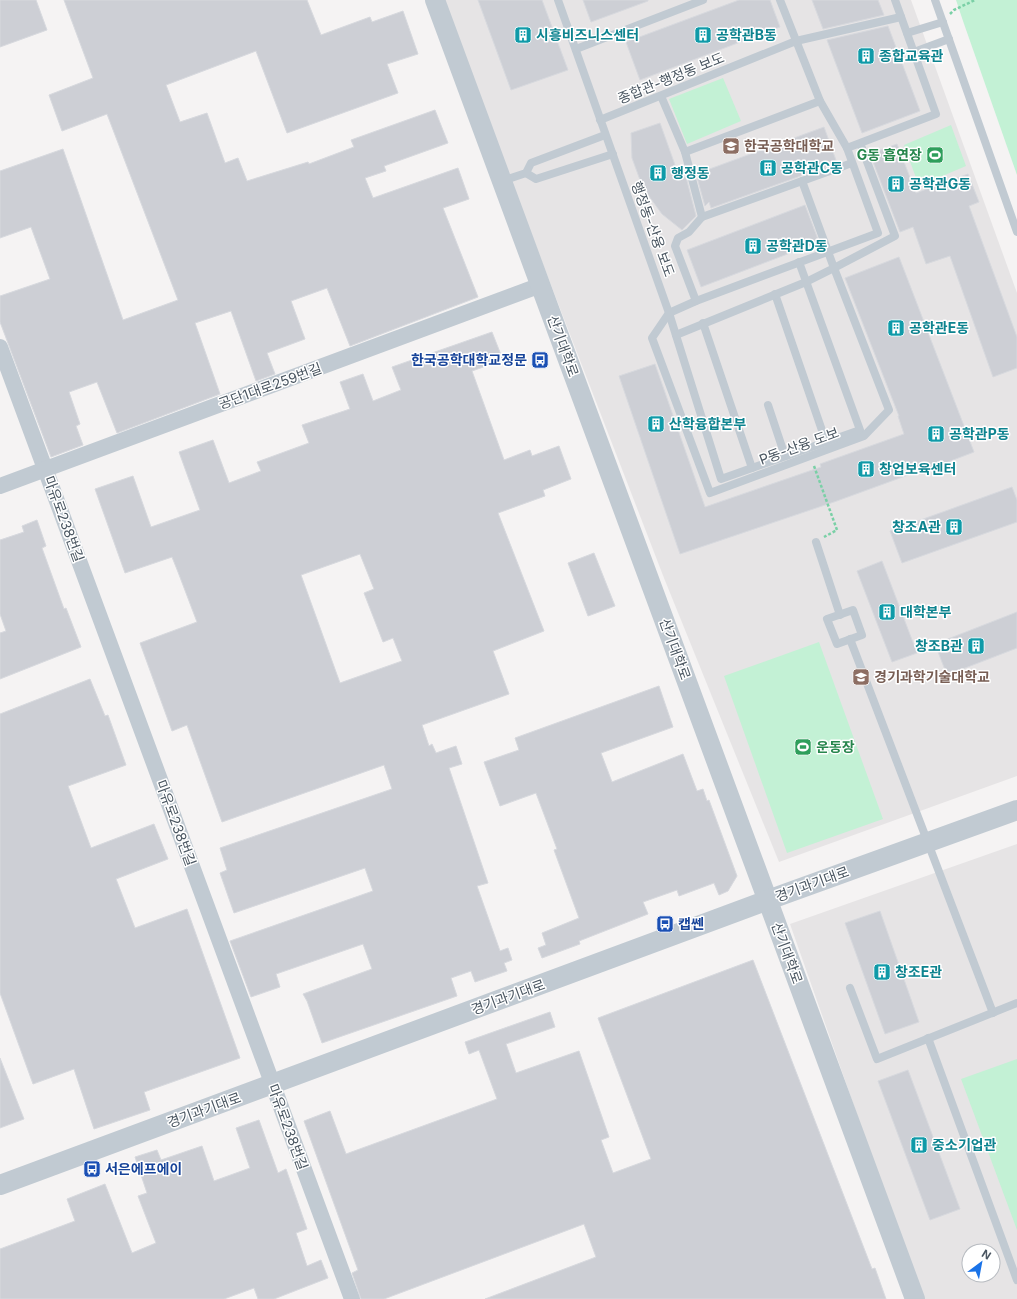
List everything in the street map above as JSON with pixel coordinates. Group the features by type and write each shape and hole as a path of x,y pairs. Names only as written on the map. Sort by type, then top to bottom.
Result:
{"street":[{"name":"산기대학로","path":"435,0 915,1299"},
{"name":"공단1대로259번길","path":"0,486 541,285"},
{"name":"마유로238번길","path":"0,347 352,1299"},
{"name":"경기과기대로","path":"0,1185 768,900 1017,810"}],"lane":[{"name":"행정동-산융 보도","path":"558,0 669,313 721,479 752,468"},
{"path":"576,49 703,0"},
{"path":"669,313 696,301 878,233 852,163 848,148 820,101 780,0"},
{"path":"848,148 936,114 895,0"},
{"path":"935,0 1017,232"},
{"name":"종합관-행정동 보도","path":"600,120 796,41 901,17"},
{"path":"907,33 943,22"},
{"path":"914,52 950,39"},
{"path":"661,96 684,152 702,217"},
{"path":"684,152 820,101"},
{"path":"526,173 531,163 605,136"},
{"path":"676,335 806,282 895,236 860,143"},
{"path":"502,181 526,173 536,178 613,154"},
{"path":"696,301 675,246 678,238 689,232 702,217 852,163"},
{"path":"802,181 834,268"},
{"path":"702,324 752,468 860,430 799,262"},
{"name":"P동-산융 도보","path":"669,313 652,338 710,493 864,436 889,410 834,268"},
{"path":"775,294 826,442"},
{"path":"768,405 785,456"},
{"path":"816,542 840,615"},
{"path":"853,610 862,635 850,639 836,644 828,619 853,610"},
{"path":"850,639 993,1013"},
{"path":"850,988 877,1059 1017,1003"},
{"path":"928,1038 1017,1280"}],"path":[{"path":"954,10 975,0"},
{"path":"807,448 837,530 816,542"}],"shaded area":[{"name":"한국공학대학교","path":"441,0 911,0 1017,293 1017,776 779,862 664,578"},
{"path":"1017,844 1017,1299 922,1299 790,924"}],"green space":[{"path":"956,0 1017,0 1017,175 963,21"},
{"path":"723,78 741,121 687,144 669,99"},
{"name":"G동 흡연장","path":"951,125 966,166 919,186 904,145"},
{"name":"운동장","path":"819,642 883,819 787,853 724,676"},
{"path":"1017,1059 1017,1230 961,1079"}],"building":[{"path":"0,0 36,0 47,30 0,47"},
{"path":"64,0 307,0 321,35 370,17 372,22 403,11 418,54 387,64 398,93 287,133 256,51 166,85 180,122 207,113 225,163 238,158 247,181 308,162 309,164 354,147 351,140 435,110 448,143 384,166 386,171 365,178 373,198 458,168 469,199 443,208 478,297 350,346 327,288 291,301 305,339 267,353 275,374 256,381 231,311 195,323 220,394 117,433 97,382 69,392 80,424 76,426 83,445 51,457 0,322 0,296 50,279 31,227 0,238 0,171 63,149 123,320 178,300 107,114 62,131 49,95 93,78"},
{"name":"시흥비즈니스센터","path":"478,0 542,0 568,70 511,90"},
{"path":"583,0 648,0 648,1 591,22"},
{"name":"공학관B동","path":"739,0 770,0 780,27 640,80 626,42"},
{"path":"812,0 878,0 884,15 823,29"},
{"name":"종합교육관","path":"888,26 920,111 862,133 827,40"},
{"name":"행정동","path":"660,123 680,179 686,177 696,216 682,230 662,214 643,188 632,158 631,133"},
{"name":"공학관C동","path":"824,127 837,163 711,208 709,202 705,206 696,174"},
{"path":"897,144 916,193 968,174 979,202 969,206 1017,337 1017,368 993,377 950,256 926,264 913,227 900,232 870,154"},
{"name":"공학관D동","path":"805,205 819,242 701,287 687,250"},
{"path":"899,257 974,452 919,473 919,471 834,502 680,554 619,376 655,364 705,507 821,467 820,464 904,434 899,416 845,278"},
{"path":"492,332 503,360 472,371 504,460 530,450 532,456 559,446 571,479 543,490 545,496 498,513 544,631 493,651 509,694 422,725 429,746 432,744 436,753 456,746 462,764 449,768 488,883 477,886 500,951 508,948 512,960 504,963 507,971 475,982 471,971 451,978 457,996 322,1043 303,994 372,969 363,944 276,974 280,987 251,997 230,941 373,891 365,868 234,913 220,873 227,870 220,848 392,789 384,765 222,822 187,725 172,731 140,643 197,622 178,572 172,557 125,573 95,489 133,476 151,527 200,510 179,452 213,440 229,483 261,471 257,462 309,443 302,425 350,409 340,382 363,374 373,401 401,390 392,367","holes":["360,554 374,589 364,593 383,642 393,638 402,661 340,683 301,575"]},
{"name":"창조A관","path":"1012,487 1017,500 1017,522 902,563 890,531"},
{"path":"37,520 46,546 42,548 64,609 66,608 81,647 0,679 0,633 6,631 0,614 0,540 24,532 22,526"},
{"path":"594,553 615,606 588,616 568,563"},
{"name":"대학본부","path":"882,561 917,653 892,662 857,571"},
{"name":"창조B관","path":"1017,612 1017,648 947,675 935,644"},
{"path":"90,679 105,716 108,715 126,765 68,786 91,848 154,824 168,859 116,879 135,928 187,909 240,1058 144,1092 150,1110 94,1129 74,1069 33,1084 0,993 0,714"},
{"path":"659,686 673,727 601,753 612,782 683,754 697,791 703,789 707,801 709,800 737,876 728,891 719,895 714,883 679,896 677,890 643,902 648,914 579,941 580,944 542,958 538,948 546,945 542,933 579,918 554,850 557,849 536,793 500,806 484,762 519,750 515,738"},
{"name":"창조E관","path":"880,911 919,1022 885,1034 845,923"},
{"path":"753,960 872,1269 875,1268 886,1299 485,1299 596,1257 584,1224 384,1299 361,1299 352,1273 358,1270 304,1121 330,1111 346,1154 497,1099 479,1050 469,1054 465,1042 550,1012 555,1027 506,1044 516,1073 579,1051 609,1137 601,1140 613,1173 651,1159 598,1018"},
{"path":"0,1058 24,1119 0,1128"},
{"name":"중소기업관","path":"908,1070 960,1209 930,1220 878,1081"},
{"path":"259,1120 278,1173 286,1169 307,1229 296,1233 307,1266 321,1260 328,1278 274,1299 258,1299 254,1288 224,1299 0,1299 0,1249 75,1221 67,1199 105,1184 132,1253 156,1243 138,1196 147,1193 135,1157 157,1150 161,1160 202,1146 214,1181 250,1168 236,1128"}],"place":[{"name":"시흥비즈니스센터","path":"523,35"},
{"name":"공학관B동","path":"703,35"},
{"name":"종합교육관","path":"866,56"},
{"name":"한국공학대학교","path":"731,146"},
{"name":"G동 흡연장","path":"935,155"},
{"name":"공학관C동","path":"768,168"},
{"name":"행정동","path":"658,173"},
{"name":"공학관G동","path":"896,184"},
{"name":"공학관D동","path":"753,246"},
{"name":"공학관E동","path":"896,328"},
{"name":"한국공학대학교정문","path":"540,360"},
{"name":"산학융합본부","path":"656,424"},
{"name":"공학관P동","path":"936,434"},
{"name":"창업보육센터","path":"866,469"},
{"name":"창조A관","path":"954,527"},
{"name":"대학본부","path":"887,612"},
{"name":"창조B관","path":"976,646"},
{"name":"경기과학기술대학교","path":"861,677"},
{"name":"운동장","path":"803,747"},
{"name":"캡쎈","path":"665,924"},
{"name":"창조E관","path":"882,972"},
{"name":"중소기업관","path":"919,1145"},
{"name":"서은에프에이","path":"92,1169"}]}
